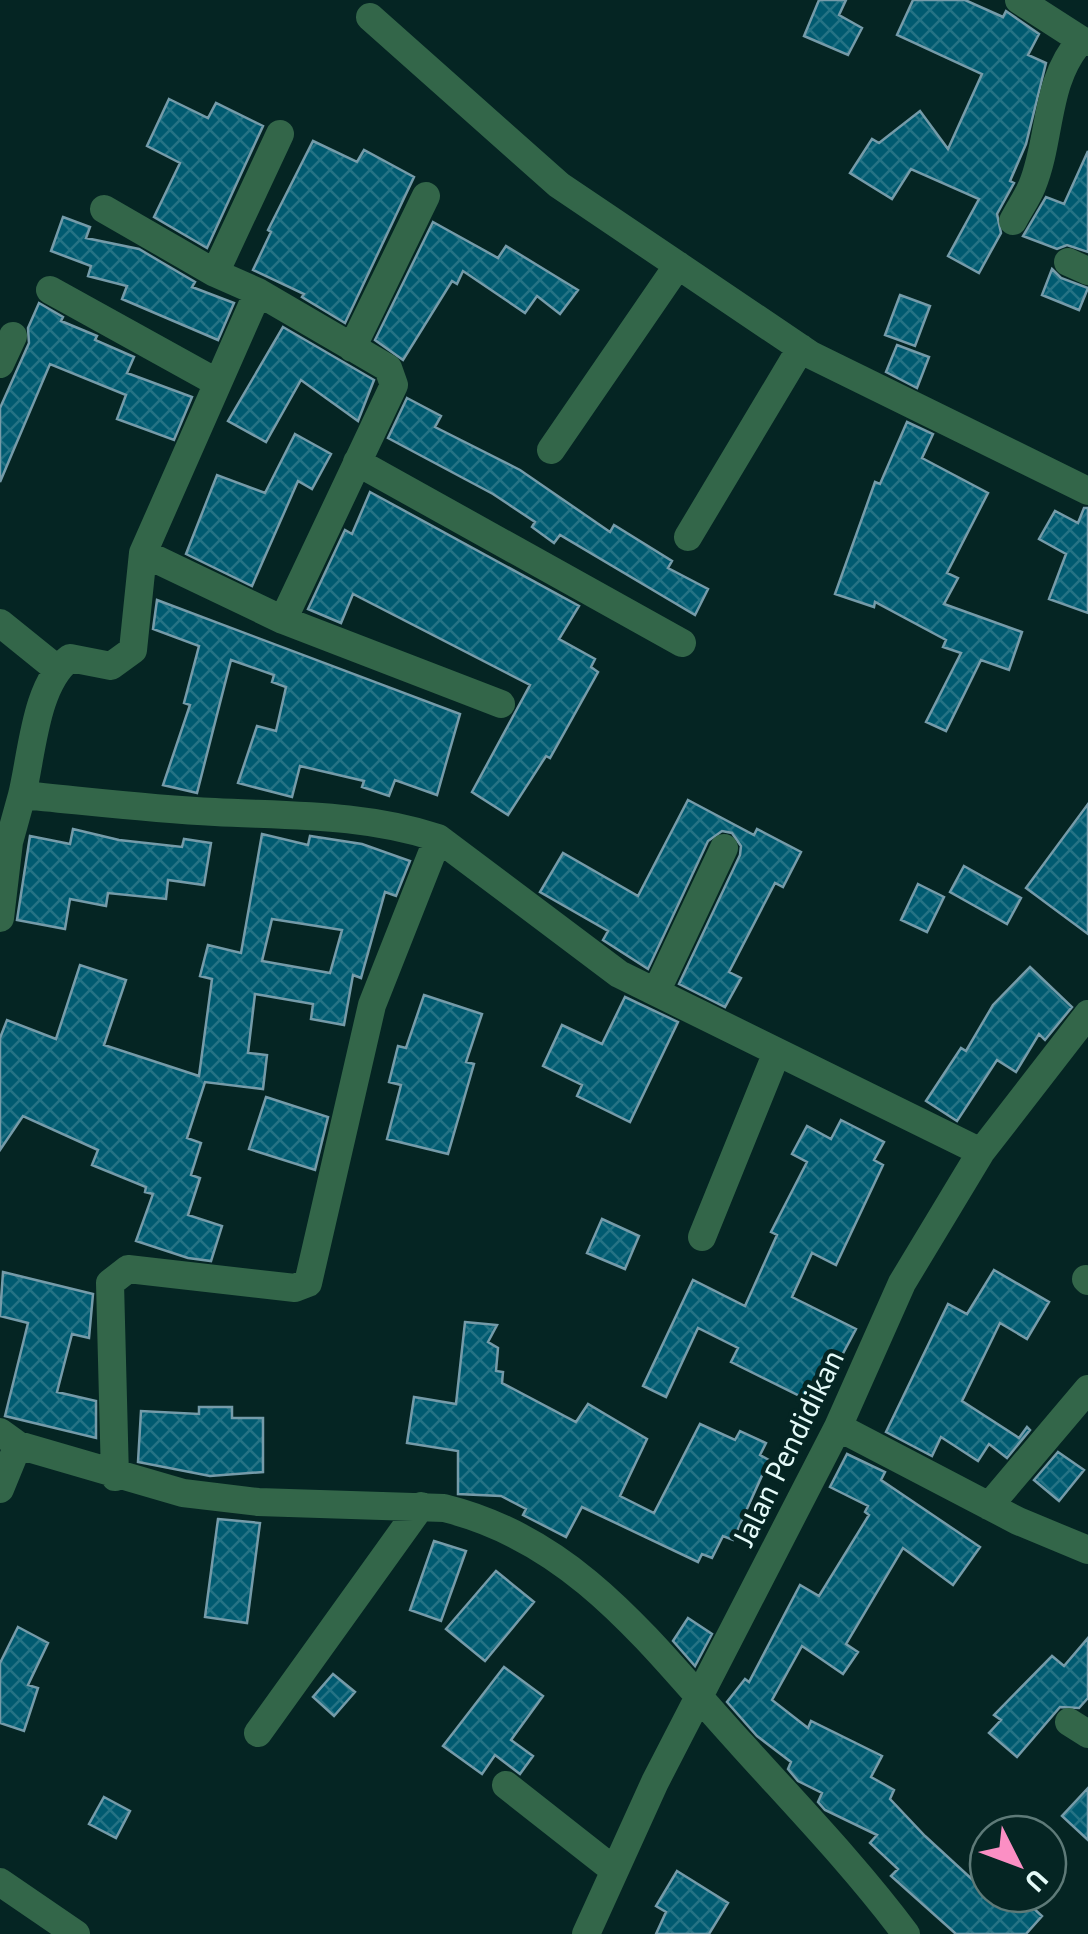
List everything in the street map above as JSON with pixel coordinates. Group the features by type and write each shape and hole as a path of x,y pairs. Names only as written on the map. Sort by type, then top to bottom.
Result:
{"street":[{"path":"1013,220 1032,184 1051,99 1065,58 1084,41 1019,0"},
{"path":"370,18 559,184 800,348 1088,491"},
{"path":"215,274 280,134"},
{"path":"352,348 426,196"},
{"path":"104,209 215,274 258,292 394,376 283,620"},
{"path":"551,450 678,266"},
{"path":"50,290 218,382"},
{"path":"0,918 9,842 47,690 57,669 74,658 110,666 133,650 142,553 258,292"},
{"path":"0,364 13,336"},
{"path":"688,537 800,348"},
{"path":"357,462 682,643"},
{"path":"142,553 283,620 501,704"},
{"path":"0,622 57,669"},
{"path":"22,795 211,812 357,819 438,838 618,974 981,1152"},
{"path":"115,1477 110,1283 128,1269 296,1288 308,1283 372,1005 438,838"},
{"path":"657,990 724,848"},
{"name":"Jalan Pendidikan","path":"586,1934 614,1870 838,1427 902,1283 981,1152 1088,1014"},
{"path":"702,1237 777,1052"},
{"path":"989,1506 1088,1389"},
{"path":"838,1427 989,1506 1088,1550"},
{"path":"0,1489 9,1439 115,1477 183,1493 258,1502 421,1506 473,1515 532,1543 610,1597 861,1875 906,1934"},
{"path":"258,1733 421,1506"},
{"path":"506,1786 614,1870"},
{"path":"0,1882 76,1934"}],"building":[{"path":"819,0 846,0 839,15 862,28 848,55 804,36"},
{"path":"913,0 965,0 1003,17 1006,11 1039,34 1028,55 1046,63 1026,144 1010,181 1014,183 997,214 1001,233 979,273 948,256 979,199 911,169 892,199 850,173 872,139 879,143 920,111 948,149 982,74 897,35"},
{"path":"169,99 208,118 216,103 263,126 207,248 154,217 180,163 147,146"},
{"path":"313,141 357,162 364,150 414,177 345,323 302,297 304,294 253,270 271,232 268,230"},
{"path":"1088,151 1088,252 1067,245 1057,249 1023,236 1046,197 1064,204"},
{"path":"63,217 90,227 86,238 139,249 195,282 192,287 234,303 218,340 122,299 127,286 88,276 91,266 51,251"},
{"path":"433,222 498,258 506,246 578,290 560,314 537,296 525,313 463,271 457,284 452,281 403,360 375,340"},
{"path":"1052,269 1061,278 1088,288 1079,310 1042,295"},
{"path":"900,295 930,306 915,346 885,335"},
{"path":"39,303 63,317 61,321 134,357 127,373 192,397 174,440 117,419 126,395 50,364 0,482 0,408 29,343 28,328"},
{"path":"283,327 374,380 358,421 301,380 266,442 228,421"},
{"path":"897,345 929,357 917,388 886,372"},
{"path":"407,398 441,416 435,427 520,470 610,532 614,525 672,561 668,568 708,589 695,615 560,535 554,543 532,527 535,522 493,494 388,438"},
{"path":"907,422 933,434 922,458 988,493 947,573 958,578 944,604 1022,632 1009,670 981,660 946,731 926,722 961,653 943,647 946,640 875,602 874,607 835,594 875,482 880,484"},
{"path":"295,434 331,454 312,489 298,481 252,586 186,554 217,475 265,493"},
{"path":"370,492 579,606 559,639 595,659 591,667 598,672 550,758 546,756 508,815 472,792 530,685 353,594 341,623 308,609 345,530 352,534"},
{"path":"1084,508 1088,508 1088,613 1049,599 1066,554 1039,539 1055,511 1078,523"},
{"path":"157,600 460,714 437,795 395,780 389,796 362,787 364,781 300,766 292,797 238,783 257,726 276,731 286,687 272,682 274,675 231,660 197,793 163,785 190,705 184,703 199,646 153,629"},
{"path":"688,800 754,835 757,829 801,852 783,887 775,883 729,972 741,978 725,1007 679,984 740,855 741,846 732,833 722,831 708,841 648,969 603,940 608,931 540,892 563,853 638,896"},
{"path":"1088,804 1088,934 1026,888"},
{"path":"73,829 119,840 182,847 184,839 211,843 204,885 168,880 166,899 108,893 106,906 70,899 65,929 17,920 30,836 70,844"},
{"path":"262,834 308,845 310,836 362,844 410,861 396,896 385,892 361,978 353,975 344,1025 311,1019 313,1004 255,994 248,1053 267,1055 263,1089 205,1082 187,1138 201,1143 191,1175 200,1178 188,1215 222,1226 211,1261 188,1258 136,1241 153,1194 145,1192 146,1187 92,1165 98,1150 23,1116 0,1150 0,1038 7,1020 56,1039 80,965 126,980 104,1045 199,1076 212,979 200,976 208,945 241,953","holes":["272,919 342,930 330,973 262,961"]},
{"path":"964,866 1021,898 1007,924 950,892"},
{"path":"918,884 944,897 927,932 901,920"},
{"path":"1030,967 1072,1007 1045,1040 1039,1034 1016,1072 997,1060 957,1121 926,1101 961,1048 966,1051 993,1005"},
{"path":"424,995 482,1014 466,1062 474,1064 448,1154 387,1139 401,1085 389,1082 398,1046 406,1048"},
{"path":"625,997 678,1022 630,1122 577,1096 582,1085 543,1066 562,1025 602,1044"},
{"path":"266,1097 328,1117 315,1170 249,1149"},
{"path":"841,1120 884,1142 874,1160 883,1165 836,1265 812,1253 792,1297 856,1329 816,1404 731,1362 738,1348 698,1328 666,1397 643,1386 693,1280 745,1306 777,1235 771,1232 807,1162 792,1154 807,1126 831,1139"},
{"path":"602,1219 639,1236 625,1269 587,1253"},
{"path":"994,1270 1049,1302 1027,1339 1000,1323 962,1401 1019,1438 1027,1427 1030,1430 1007,1458 989,1444 978,1461 941,1437 932,1456 886,1432 948,1304 967,1314"},
{"path":"3,1272 93,1294 89,1338 72,1334 57,1392 96,1401 96,1438 5,1416 28,1323 0,1316"},
{"path":"465,1322 497,1325 488,1342 498,1348 496,1371 503,1372 502,1383 576,1422 588,1404 647,1439 620,1496 654,1513 700,1424 735,1440 740,1431 766,1443 760,1455 769,1460 733,1540 723,1536 712,1558 702,1554 698,1562 582,1507 566,1537 523,1515 526,1509 501,1496 458,1494 458,1451 407,1443 414,1397 456,1404"},
{"path":"199,1407 232,1407 232,1418 263,1418 263,1472 210,1476 138,1462 141,1411 199,1414"},
{"path":"1058,1452 1084,1470 1059,1501 1034,1480"},
{"path":"847,1454 885,1472 881,1480 980,1547 953,1585 903,1548 846,1644 858,1652 843,1674 802,1646 772,1700 808,1728 811,1721 882,1756 871,1777 894,1790 890,1799 968,1876 968,1914 1040,1914 1026,1934 956,1934 891,1876 898,1869 870,1843 877,1835 825,1810 818,1802 822,1793 798,1781 788,1769 791,1762 757,1736 727,1702 745,1679 749,1682 800,1585 819,1596 869,1515 865,1512 868,1506 830,1487"},
{"path":"218,1519 260,1523 247,1623 205,1617"},
{"path":"434,1541 466,1551 441,1621 410,1610"},
{"path":"496,1571 534,1602 485,1661 446,1629"},
{"path":"688,1618 712,1634 695,1666 673,1641"},
{"path":"18,1627 48,1643 28,1685 38,1688 24,1731 0,1723 0,1663"},
{"path":"1088,1638 1088,1698 1079,1708 1060,1707 1017,1757 989,1733 1001,1720 994,1715 1052,1656 1064,1666"},
{"path":"504,1667 543,1696 511,1740 533,1756 520,1774 495,1755 482,1774 443,1746"},
{"path":"333,1674 355,1692 334,1716 313,1697"},
{"path":"1088,1788 1088,1840 1068,1822 1068,1814 1064,1814"},
{"path":"104,1797 130,1811 116,1838 89,1824"},
{"path":"677,1871 728,1903 709,1934 656,1934 666,1912 656,1906"}]}
